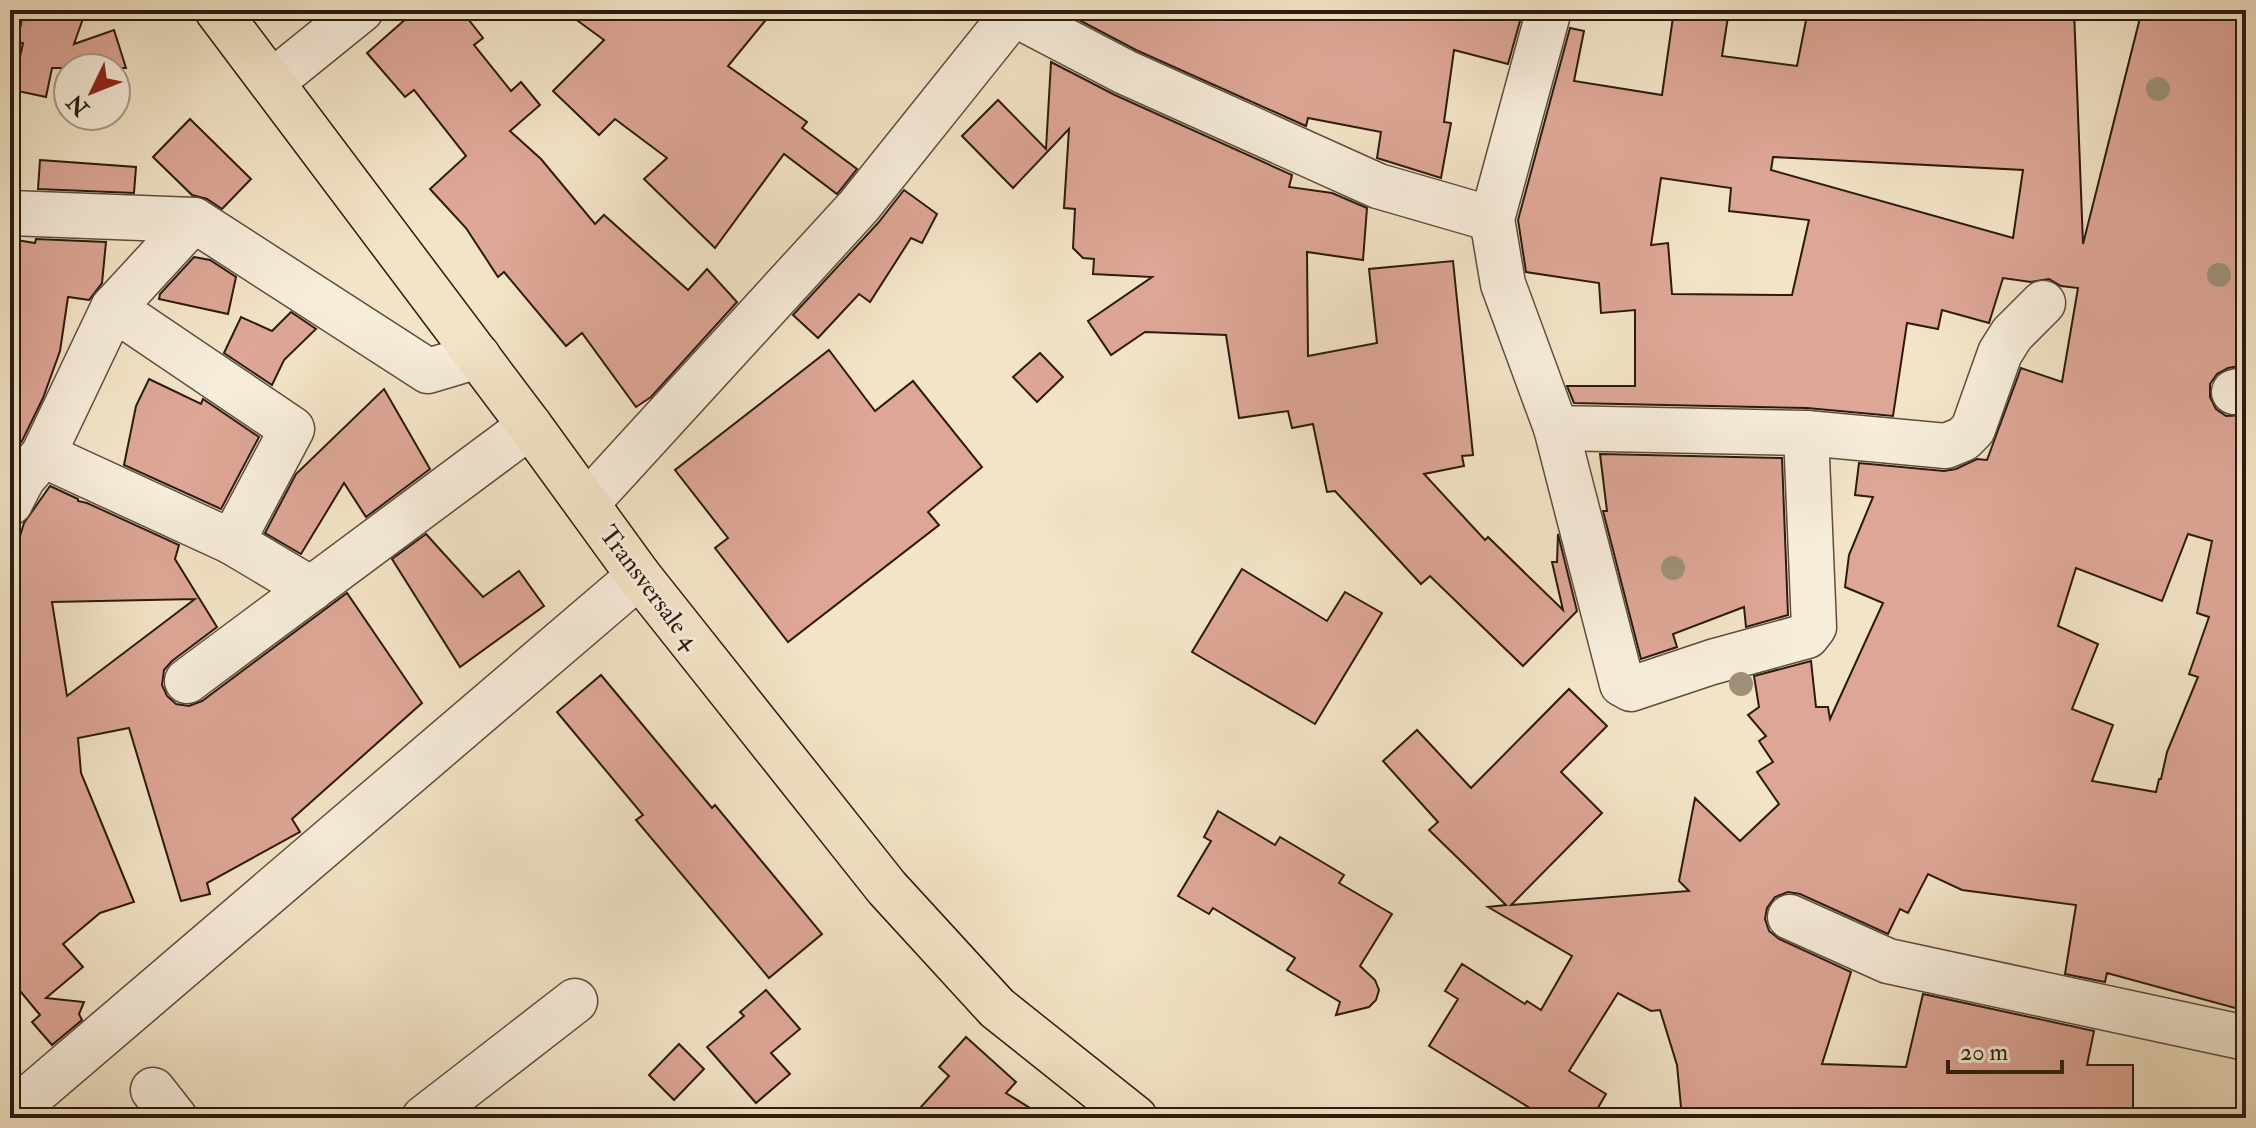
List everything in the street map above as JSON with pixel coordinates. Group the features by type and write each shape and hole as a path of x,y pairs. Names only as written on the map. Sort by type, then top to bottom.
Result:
{"main road":[{"name":"Transversale 4","path":"217,10 478,356 639,576 887,888 997,1008 1135,1118"}],"street":[{"path":"272,82 361,10"},
{"path":"1549,10 1492,219 1503,284 1556,428 1622,684 1631,689 1812,633 1806,433"},
{"path":"587,503 859,206 1015,12 1125,72 1378,186 1492,219"},
{"path":"10,213 194,220 428,371 478,356"},
{"path":"10,503 23,478 43,455 113,308 194,220"},
{"path":"1556,428 1806,433 1946,446 1963,439 1973,429 2000,353 2012,334 2043,303"},
{"path":"113,308 292,429 232,542"},
{"path":"187,681 530,426"},
{"path":"43,455 232,542 311,589"},
{"path":"10,1114 639,576"},
{"path":"1790,917 1888,961 2246,1038"},
{"path":"424,1118 575,1001"}],"building":[{"path":"24,10 86,10 74,44 114,30 121,52 52,52 46,97 13,90 23,43 17,42"},
{"path":"416,10 461,10 483,38 474,45 511,91 521,82 540,105 510,131 541,159 595,224 604,215 688,290 707,269 737,302 651,397 636,407 582,333 566,346 504,272 498,277 466,228 430,189 466,156 414,90 405,97 367,53"},
{"path":"563,10 774,10 728,66 807,122 802,128 857,169 837,194 784,154 715,248 644,179 667,158 615,119 599,135 553,91 604,40"},
{"path":"1060,10 1507,10 1522,14 1508,64 1454,50 1444,122 1451,123 1441,178 1377,158 1381,132 1308,118 1306,126 1136,50"},
{"path":"1674,10 1729,10 1722,56 1797,66 1808,10 2074,10 2083,244 2142,10 2246,10 2246,365 2228,368 2217,374 2210,384 2210,397 2216,409 2226,416 2246,415 2246,1011 2107,973 2105,982 2065,974 2076,905 1962,890 1928,874 1908,913 1900,909 1888,934 1800,894 1788,892 1775,897 1767,908 1765,919 1769,931 1779,939 1851,972 1822,1064 1906,1067 1923,994 2094,1031 2087,1065 2133,1065 2133,1118 1682,1118 1677,1065 1660,1010 1651,1011 1618,993 1569,1071 1606,1094 1592,1118 1546,1118 1429,1046 1458,999 1445,991 1462,964 1525,1004 1527,1001 1541,1010 1572,956 1488,907 1506,905 1429,830 1438,822 1383,761 1417,730 1471,788 1569,689 1607,726 1561,772 1602,813 1511,905 1689,891 1679,881 1695,798 1740,841 1779,804 1757,772 1773,762 1759,741 1766,736 1748,715 1759,707 1754,676 1811,661 1816,707 1828,707 1830,719 1883,603 1845,587 1849,555 1873,497 1855,495 1859,463 1944,471 1977,459 1987,460 2021,368 2062,382 2078,288 2061,286 2049,279 2031,282 2003,278 1989,323 1942,310 1938,329 1907,323 1893,416 1807,408 1574,403 1567,386 1635,386 1635,310 1601,313 1599,283 1526,272 1518,220 1570,28 1584,31 1574,81 1662,95","holes":["1773,157 2023,170 2013,238 1771,170","1661,178 1731,188 1729,211 1809,220 1792,295 1672,294 1668,243 1651,245","2188,534 2212,541 2197,613 2209,617 2189,674 2198,677 2167,752 2156,792 2092,781 2113,725 2072,709 2098,644 2058,626 2076,568 2162,601"]},
{"path":"1051,62 1115,95 1292,175 1289,187 1332,193 1367,208 1363,260 1307,252 1308,356 1377,343 1369,269 1453,261 1473,455 1462,456 1464,466 1424,474 1485,540 1488,537 1563,610 1552,562 1557,562 1558,534 1577,611 1523,666 1430,576 1421,584 1335,491 1327,492 1313,424 1292,428 1288,411 1239,418 1226,335 1145,332 1111,355 1088,321 1152,277 1093,274 1094,259 1083,258 1073,248 1075,209 1064,208 1069,129 1013,188 962,136 998,100 1046,149"},
{"path":"190,119 251,179 222,209 207,199 192,195 153,157"},
{"path":"40,160 136,167 134,193 38,189"},
{"path":"904,190 937,214 922,243 911,238 870,302 859,294 818,338 793,315 878,223"},
{"path":"10,239 35,243 36,239 106,242 102,283 89,300 68,297 60,351 43,398 22,441 10,455"},
{"path":"194,257 210,260 236,277 228,314 159,299 160,294"},
{"path":"291,312 316,329 284,360 272,385 224,353 241,317 272,331"},
{"path":"829,350 875,411 913,381 982,467 928,512 939,525 788,642 715,548 728,538 675,470"},
{"path":"1040,353 1063,377 1037,402 1013,377"},
{"path":"149,379 201,404 203,399 259,437 221,509 124,465 136,406"},
{"path":"384,389 430,469 366,517 344,483 301,554 265,533 296,474"},
{"path":"1600,454 1782,458 1788,615 1746,627 1744,607 1673,634 1677,647 1641,659 1603,511 1607,511"},
{"path":"50,486 179,545 175,559 217,627 164,670 162,685 167,696 176,704 189,706 202,701 347,593 422,703 292,819 300,832 207,883 210,894 181,901 129,728 78,738 81,773 134,902 100,913 63,944 83,967 46,998 84,1002 79,1014 82,1020 52,1045 32,1022 40,1015 10,979 10,569 24,523","holes":["195,599 67,696 52,602"]},
{"path":"426,534 483,597 519,571 544,606 460,667 392,559"},
{"path":"1242,569 1327,621 1345,592 1382,613 1315,724 1192,652"},
{"path":"601,675 822,934 769,978 636,820 643,815 557,712"},
{"path":"1218,811 1275,845 1280,837 1344,875 1339,883 1392,914 1360,966 1375,980 1379,990 1376,1000 1369,1007 1336,1015 1340,1002 1287,970 1295,958 1213,908 1209,914 1178,896 1211,841 1204,837"},
{"path":"766,990 800,1029 771,1053 790,1074 756,1103 707,1047 744,1016 740,1012"},
{"path":"966,1037 1016,1082 1006,1093 1046,1118 911,1118 949,1076 939,1067"},
{"path":"679,1044 704,1069 674,1100 649,1075"}]}
